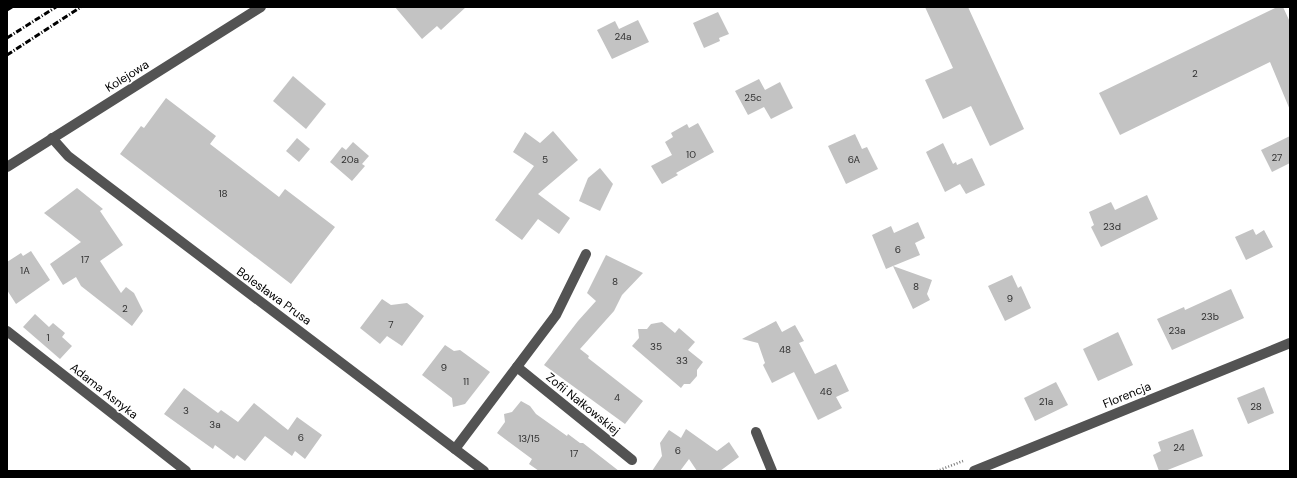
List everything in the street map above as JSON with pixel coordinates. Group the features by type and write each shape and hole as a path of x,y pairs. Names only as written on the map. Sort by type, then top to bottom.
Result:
{"street":[{"name":"Kolejowa","path":"7,167 262,7"},
{"name":"Bolesława Prusa","path":"52,138 68,156 282,320 292,324 484,471"},
{"path":"455,449 556,315 586,254"},
{"name":"Adama Asnyka","path":"7,330 186,471"},
{"name":"Florencja","path":"974,471 1290,343"},
{"name":"Zofii Nałkowskiej","path":"517,367 632,460"},
{"path":"756,432 772,471"}],"building":[{"path":"395,7 466,7 441,30 437,26 422,39"},
{"path":"925,7 968,7 1024,129 990,146 971,106 943,119 925,80 953,68"},
{"path":"1277,7 1283,7 1290,22 1290,110 1270,62 1120,135 1099,93"},
{"path":"718,12 729,34 719,38 720,41 704,48 693,23"},
{"path":"638,20 649,42 612,59 597,30 615,21 619,29"},
{"path":"293,76 326,104 306,129 273,101"},
{"path":"759,79 765,90 780,82 793,108 771,119 764,107 748,115 735,91"},
{"path":"166,98 216,136 210,144 279,197 285,189 335,227 291,284 120,154 141,126 144,128"},
{"path":"698,123 714,152 676,173 678,175 662,184 651,166 672,155 665,142 673,137 671,133 687,124 689,128"},
{"path":"553,131 578,160 538,194 570,218 559,234 538,219 522,240 495,220 534,166 513,152 525,132 540,143"},
{"path":"855,134 862,149 867,147 878,169 846,184 828,146"},
{"path":"1290,136 1290,163 1272,172 1261,150"},
{"path":"297,138 310,149 299,162 286,151"},
{"path":"353,142 369,156 362,164 365,166 352,181 330,162 342,147 346,150"},
{"path":"943,143 953,164 956,162 957,165 972,158 985,185 966,194 960,184 945,192 926,152"},
{"path":"600,168 613,184 600,211 579,201 588,178"},
{"path":"77,188 103,209 100,211 123,245 100,261 121,293 126,287 134,293 143,311 132,326 81,286 76,277 63,285 50,264 81,242 44,213"},
{"path":"1147,195 1158,219 1101,247 1091,227 1094,225 1089,212 1111,202 1115,210"},
{"path":"918,222 925,238 915,243 920,255 886,269 872,235 891,226 894,233"},
{"path":"1253,229 1256,235 1264,230 1273,247 1246,260 1235,237"},
{"path":"31,251 50,280 16,304 7,290 7,262 21,253 23,256"},
{"path":"606,255 643,273 622,295 614,311 580,349 589,356 588,358 643,401 625,424 544,365 578,321 596,301 587,293"},
{"path":"893,266 932,280 927,294 930,300 913,309"},
{"path":"1012,275 1018,288 1021,286 1031,308 1005,321 988,286"},
{"path":"1231,289 1244,318 1172,350 1157,319 1184,307 1185,310"},
{"path":"382,299 391,305 407,303 424,316 402,346 387,336 380,344 360,328"},
{"path":"35,314 49,327 53,323 65,333 62,337 72,346 60,359 23,327"},
{"path":"776,321 782,332 795,325 804,341 799,343 815,374 836,364 849,391 836,397 842,408 818,420 794,372 772,383 763,365 765,363 758,343 742,339"},
{"path":"662,322 675,333 679,328 695,342 688,350 703,362 697,370 697,376 690,384 684,384 681,388 632,346 639,338 638,329 647,329 651,324"},
{"path":"1118,332 1133,365 1098,381 1083,349"},
{"path":"445,345 454,351 460,350 490,372 465,404 453,407 452,398 422,375"},
{"path":"1056,382 1068,405 1035,421 1024,398"},
{"path":"1264,387 1274,413 1248,424 1237,398"},
{"path":"184,388 218,413 221,410 238,422 254,403 288,430 297,417 322,435 305,459 295,451 292,456 265,436 245,461 237,455 234,459 215,445 213,449 164,414"},
{"path":"521,401 530,406 536,414 567,436 568,434 580,443 583,443 619,471 539,471 529,464 532,459 497,433 505,422 504,414 512,412"},
{"path":"686,429 717,451 729,442 739,457 720,471 697,471 689,459 680,471 652,471 662,456 660,443 669,430 681,438"},
{"path":"1193,429 1203,456 1165,471 1159,471 1153,455 1161,451 1158,442"}],"railway":[{"path":"7,10 12,7"},
{"path":"7,38 56,7"},
{"path":"7,55 81,7"}]}
